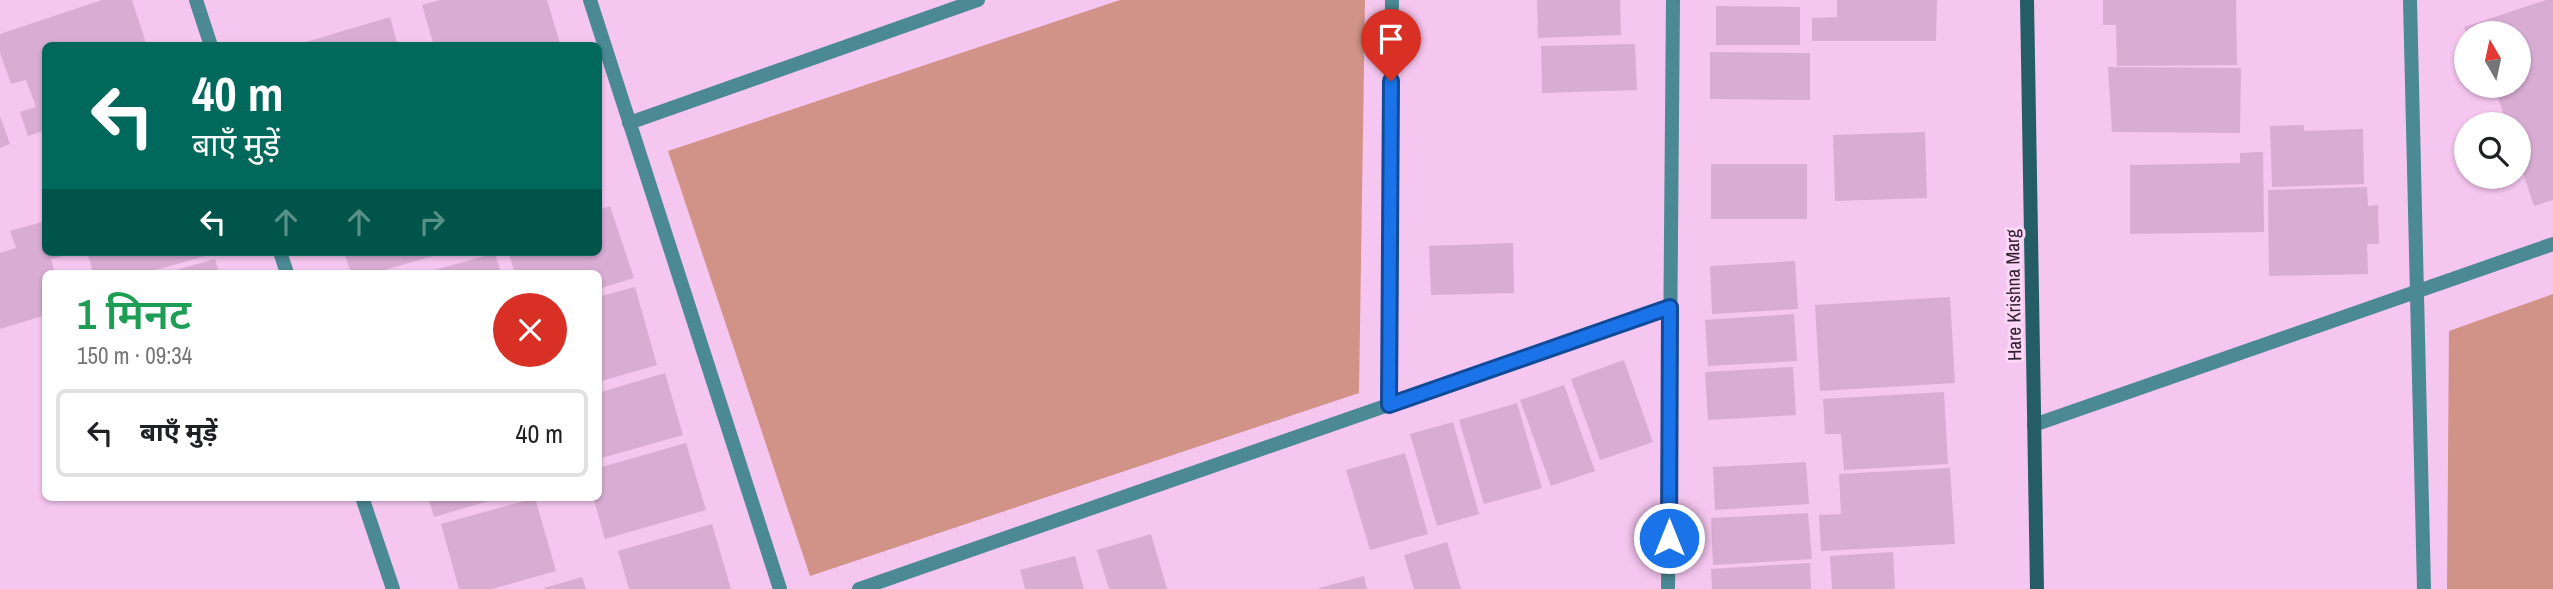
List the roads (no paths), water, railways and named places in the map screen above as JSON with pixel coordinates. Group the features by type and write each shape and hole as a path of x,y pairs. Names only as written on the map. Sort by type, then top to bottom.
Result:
{"street":[{"path":"196,0 210,42"},
{"path":"590,0 780,589"},
{"path":"629,123 978,0"},
{"path":"1389,405 1392,0"},
{"path":"1668,589 1673,0"},
{"name":"Hare Krishna Marg","path":"2027,0 2037,589"},
{"path":"2410,0 2424,589"},
{"path":"2034,425 2553,244"},
{"path":"859,589 1670,307"},
{"path":"363,501 393,589"}]}
